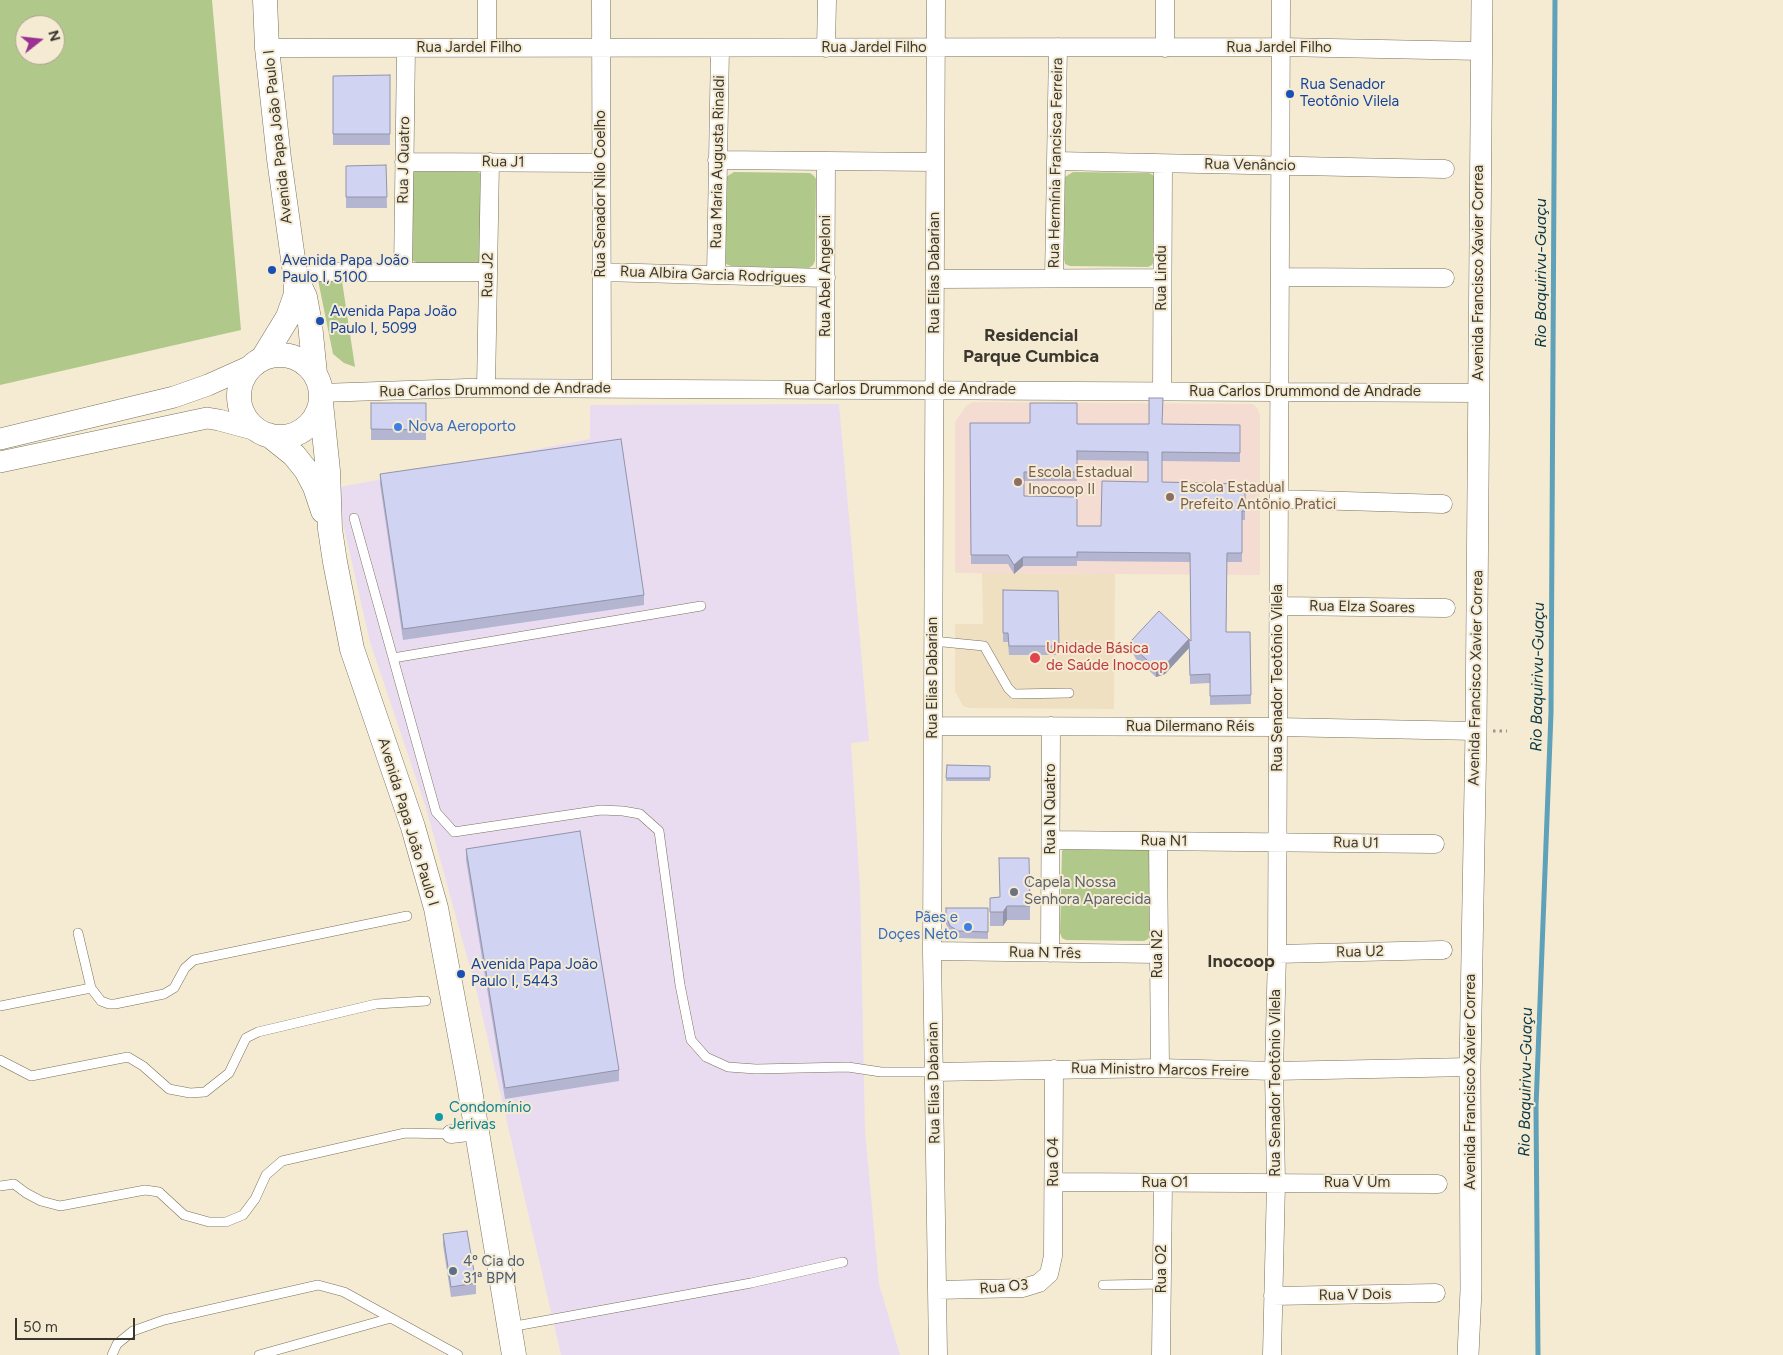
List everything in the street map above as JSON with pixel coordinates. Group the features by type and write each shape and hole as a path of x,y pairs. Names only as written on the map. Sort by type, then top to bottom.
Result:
{"main road":[{"name":"Avenida Papa João Paulo I","path":"265,0 267,48 284,202 304,272 305,297 319,390 328,471 330,529 334,562 352,649 413,827 436,908 448,976 453,993 514,1355"},
{"name":"Avenida Papa João Paulo I","path":"259,361 288,318 304,272"},
{"path":"282,355 292,356 301,360 319,390 318,412 306,428 289,436 279,437 264,433 246,418 240,399 243,379 259,361 282,355"},
{"name":"Avenida Papa João Paulo I","path":"264,433 294,454 306,470 315,487 330,529"}],"street":[{"path":"487,0 487,48"},
{"name":"Rua Senador Nilo Coelho","path":"601,0 602,388"},
{"path":"826,48 827,0"},
{"name":"Rua Elias Dabarian","path":"936,0 932,951 938,1355"},
{"path":"1165,0 1165,48"},
{"name":"Rua Senador Teotônio Vilela","path":"1272,1355 1276,1183 1274,1071 1277,954 1281,0"},
{"name":"Avenida Francisco Xavier Correa","path":"1468,1355 1471,1281 1470,1067 1476,731 1482,0"},
{"name":"Rua Hermínia Francisca Ferreira","path":"1054,278 1058,47"},
{"name":"Rua Jardel Filho","path":"267,48 1281,47 1481,50"},
{"name":"Rua J Quatro","path":"403,272 406,48"},
{"name":"Rua Maria Augusta Rinaldi","path":"716,275 720,48"},
{"path":"717,160 935,162"},
{"name":"Rua Abel Angeloni","path":"825,390 826,161"},
{"name":"Rua Venâncio","path":"1056,161 1445,169"},
{"name":"Rua J1","path":"404,162 601,163"},
{"name":"Rua J2","path":"486,388 490,162"},
{"name":"Rua Lindu","path":"1162,391 1163,164"},
{"path":"304,272 488,272"},
{"name":"Rua Albira Garcia Rodrigues","path":"601,272 826,278"},
{"path":"1280,277 1445,278"},
{"path":"935,279 1162,278"},
{"path":"0,439 174,397 208,385 259,361"},
{"name":"Rua Carlos Drummond de Andrade","path":"319,390 602,388 1478,393"},
{"path":"0,462 208,418 264,433"},
{"path":"1279,499 1443,504"},
{"name":"Rua Elza Soares","path":"1279,606 1446,608"},
{"name":"Rua Dilermano Réis","path":"933,726 1278,727 1476,731"},
{"name":"Rua N Quatro","path":"1050,953 1051,726"},
{"name":"Rua N1","path":"1051,840 1277,842"},
{"name":"Rua N2","path":"1158,841 1160,1068"},
{"name":"Rua U1","path":"1277,842 1435,844"},
{"name":"Rua U2","path":"1277,954 1443,950"},
{"name":"Rua N Três","path":"932,951 1158,954"},
{"name":"Rua Ministro Marcos Freire","path":"934,1072 1160,1068 1274,1071 1470,1067"},
{"name":"Rua O4","path":"1053,1256 1054,1069"},
{"path":"451,1134 477,1131"},
{"name":"Rua O1","path":"1054,1182 1276,1183"},
{"name":"Rua O2","path":"1161,1355 1163,1183"},
{"name":"Rua V Um","path":"1276,1183 1438,1184"},
{"name":"Rua O3","path":"937,1290 1024,1288 1039,1283 1049,1274 1053,1256"},
{"name":"Rua V Dois","path":"1274,1296 1436,1293"}],"lane":[{"path":"354,518 393,658 701,606"},
{"path":"933,641 984,646 1008,688 1014,694 1069,693"},
{"name":"Rua Ministro Marcos Freire","path":"393,658 436,812 454,832 601,810 640,814 659,830 680,985 691,1040 706,1057 728,1067 756,1069 848,1068 881,1072 934,1072"},
{"path":"78,933 91,988 101,1001 115,1004 164,994 174,988 185,968 194,960 407,916"},
{"path":"0,1006 91,988"},
{"path":"0,1060 32,1076 128,1057 143,1066 170,1089 190,1093 204,1092 229,1072 246,1038 258,1032 376,1004 426,1001"},
{"path":"0,1186 14,1184 41,1201 60,1206 145,1190 159,1192 184,1215 209,1222 226,1222 243,1215 255,1199 266,1175 282,1161 404,1133 451,1134"},
{"path":"510,1327 751,1283 843,1262"},
{"path":"1103,1285 1162,1284"},
{"path":"112,1355 117,1344 133,1331 164,1320 318,1285 344,1292 458,1355"},
{"path":"259,1355 391,1318"}],"shaded area":[{"path":"973,402 1253,404 1260,415 1260,575 955,573 955,422 966,406"},
{"path":"839,404 869,741 851,743 860,886 865,1130 879,1284 900,1355 561,1355 478,997 426,808 370,642 335,488 590,439 590,405"},
{"name":"Unidade Básica de Saúde Inocoop","path":"982,573 1115,574 1114,709 969,708 963,706 955,691 955,624 983,624"}],"green space":[{"path":"0,0 212,0 241,330 0,385"},
{"path":"418,170 476,171 480,173 482,177 482,258 479,263 475,265 417,263 412,260 410,255 412,176"},
{"path":"734,172 810,173 814,176 816,179 815,261 813,265 809,268 731,266 726,264 726,177"},
{"path":"1073,172 1149,173 1153,175 1155,179 1154,261 1152,265 1148,267 1070,266 1065,264 1065,177"},
{"path":"318,280 342,281 355,367 344,363 333,354"},
{"path":"1064,848 1150,849 1150,935 1148,939 1144,941 1066,940 1062,938 1060,933 1062,851"}],"building":[{"path":"390,75 390,134 333,134 333,76"},
{"path":"386,165 387,197 346,197 346,166"},
{"path":"1149,398 1163,398 1162,424 1240,425 1240,453 1162,452 1162,482 1245,484 1245,511 1242,511 1242,553 1227,553 1226,632 1250,632 1251,695 1210,696 1210,674 1190,675 1190,553 1077,552 1077,557 1023,557 1014,565 1008,555 971,555 970,423 1030,423 1030,403 1077,403 1077,424 1149,424","holes":["1077,451 1148,452 1148,482 1102,481 1101,526 1077,526 1077,497 1024,496 1024,472 1077,472"]},
{"path":"371,403 426,403 426,430 371,429"},
{"path":"621,439 644,595 403,629 380,474"},
{"path":"1003,590 1058,591 1059,646 1009,646 1008,633 1003,633"},
{"path":"1159,611 1189,639 1165,665 1156,668 1136,650 1131,641"},
{"path":"947,765 990,766 990,778 946,778"},
{"path":"580,831 619,1070 505,1088 466,849"},
{"name":"Capela Nossa Senhora Aparecida","path":"999,858 1029,858 1030,906 1007,906 1003,912 990,912 990,898 1000,897"},
{"name":"Pães e Doçes Neto","path":"946,908 988,908 988,932 958,931 950,926 946,917"},
{"path":"467,1231 476,1283 451,1287 443,1234"}],"waterway":[{"name":"Rio Baquirivu-Guaçu","path":"1538,1355 1536,1107 1551,713 1555,0"}],"place":[{"name":"Rua Senador Teotônio Vilela","path":"1290,94"},
{"name":"Avenida Papa João Paulo I, 5100","path":"272,270"},
{"name":"Avenida Papa João Paulo I, 5099","path":"320,321"},
{"name":"Nova Aeroporto","path":"398,427"},
{"name":"Escola Estadual Inocoop II","path":"1018,482"},
{"name":"Escola Estadual Prefeito Antônio Pratici","path":"1170,497"},
{"name":"Unidade Básica de Saúde Inocoop","path":"1035,658"},
{"name":"Capela Nossa Senhora Aparecida","path":"1014,892"},
{"name":"Pães e Doçes Neto","path":"968,927"},
{"name":"Avenida Papa João Paulo I, 5443","path":"461,974"},
{"name":"Condomínio Jerivas","path":"439,1117"},
{"name":"4º Cia do 31ª BPM","path":"453,1271"}],"district":[{"name":"Residencial Parque Cumbica","path":"1031,346"},
{"name":"Inocoop","path":"1241,962"}]}
